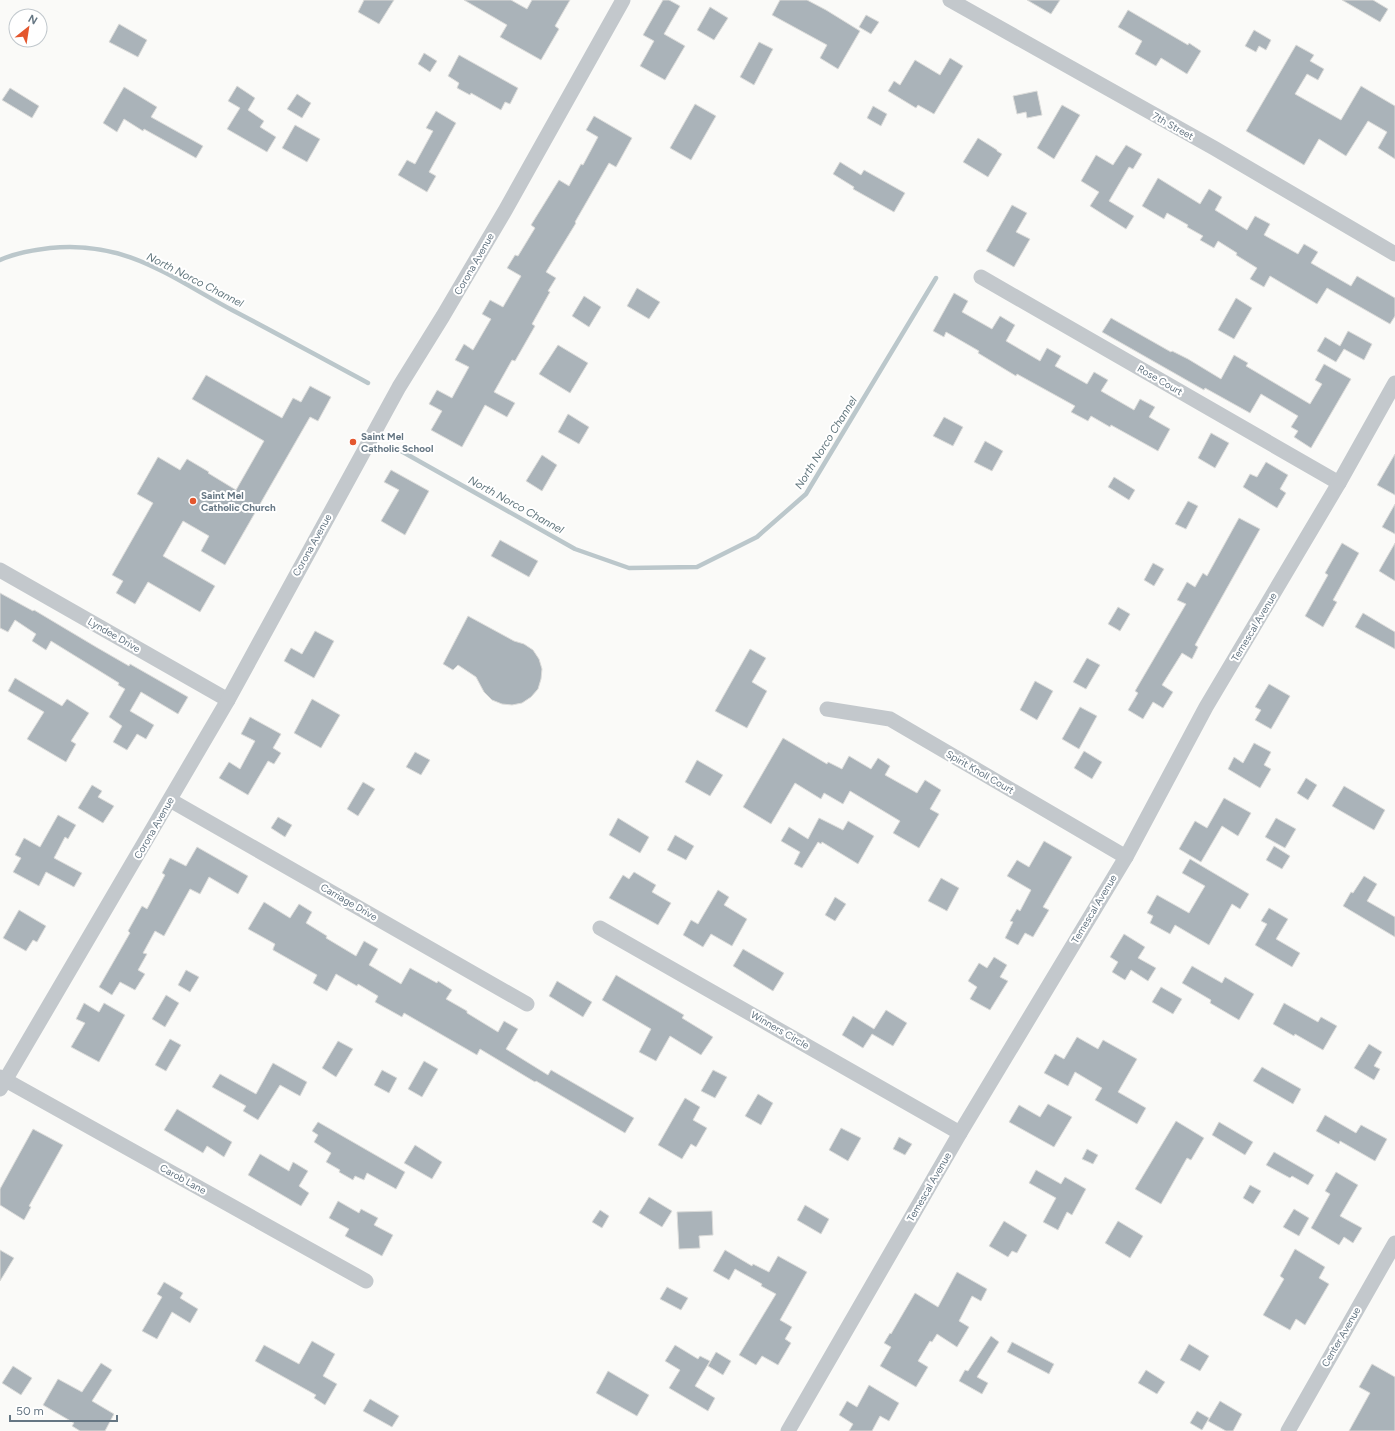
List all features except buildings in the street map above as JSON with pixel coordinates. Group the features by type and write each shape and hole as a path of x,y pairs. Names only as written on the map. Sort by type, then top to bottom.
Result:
{"street":[{"name":"Corona Avenue","path":"2,1082 228,700 399,387 443,316 498,222 623,0"},
{"name":"7th Street","path":"950,0 1214,148 1395,254"},
{"name":"Rose Court","path":"981,277 1339,483"},
{"name":"Temescal Avenue","path":"788,1431 960,1133 1126,856 1206,707 1339,483 1395,383"},
{"name":"Lyndee Drive","path":"0,570 228,700"},
{"name":"Spirit Knoll Court","path":"827,709 890,720 1126,856"},
{"name":"Carriage Drive","path":"170,800 527,1004"},
{"name":"Winners Circle","path":"600,928 960,1133"},
{"name":"Carob Lane","path":"2,1082 366,1281"},
{"name":"Center Avenue","path":"1288,1431 1395,1243"}],"waterway":[{"name":"North Norco Channel","path":"0,260 24,252 50,248 77,247 125,255 167,274 368,383"},
{"name":"North Norco Channel","path":"401,451 575,549 629,568 697,567 757,537 806,494 936,278"}],"place":[{"name":"Saint Mel Catholic School","path":"353,442"},
{"name":"Saint Mel Catholic Church","path":"193,501"}]}
